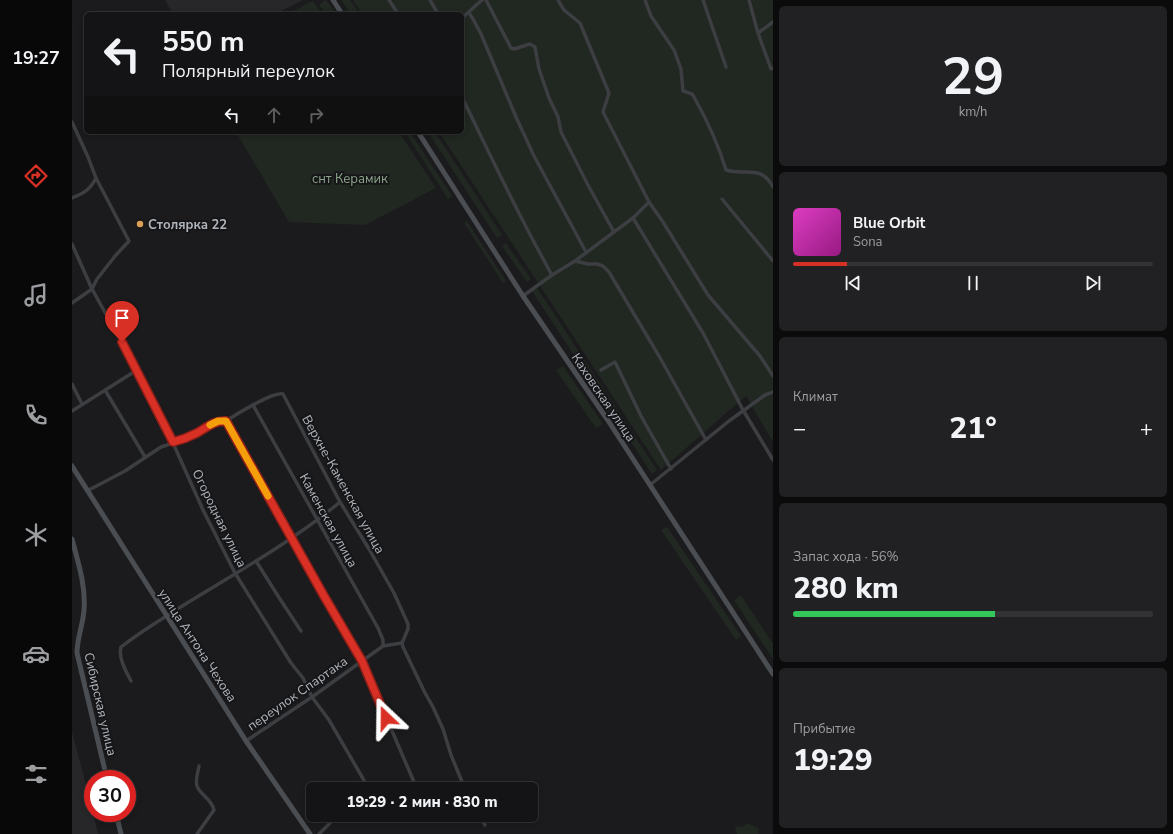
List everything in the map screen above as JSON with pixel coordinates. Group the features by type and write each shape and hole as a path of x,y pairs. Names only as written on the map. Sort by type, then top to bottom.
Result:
{"street":[{"path":"333,0 341,12"},
{"path":"389,0 397,12"},
{"path":"430,0 437,12"},
{"path":"464,16 482,0"},
{"path":"486,0 510,48 514,49 530,44 535,47 539,69 549,98 558,117 561,132 614,232"},
{"path":"558,0 564,10 580,23 609,93 603,112 648,202 663,222 708,296 760,356 773,376"},
{"path":"645,0 651,16 674,50 681,69 683,91 692,94 708,122 720,149 726,170 731,172 757,172 763,174 773,187"},
{"path":"703,0 726,66"},
{"path":"749,0 758,33 772,69 773,68"},
{"path":"468,13 481,34 534,156 586,252"},
{"path":"758,33 773,22"},
{"path":"464,101 508,193 552,275"},
{"path":"72,122 96,178 129,241 116,254 97,279 92,289 72,303"},
{"name":"Каховская улица","path":"419,134 523,296 650,485 773,674"},
{"path":"72,198 87,191 96,178"},
{"path":"722,199 773,261"},
{"path":"523,296 552,275 575,261 633,218 648,202"},
{"path":"633,218 703,333 743,410 773,460"},
{"name":"Огородная улица","path":"72,244 92,289 137,370 173,442 235,573 287,656 303,678 312,697 329,720 365,782"},
{"path":"575,261 588,264 597,264 603,266 609,272 659,356 706,440"},
{"path":"601,370 615,362 641,416 671,469"},
{"path":"72,411 137,370"},
{"path":"72,384 82,404"},
{"path":"105,390 145,457"},
{"path":"650,485 743,410 765,395 773,392"},
{"name":"Верхне-Каменская улица","path":"87,491 125,471 145,457 173,442 185,438 214,423 226,421 242,410 279,393 283,394 340,502 394,593 406,618 408,629 402,643"},
{"name":"Каменская улица","path":"253,405 378,628 383,640 383,646"},
{"path":"226,421 362,661 414,782"},
{"name":"улица Антона Чехова","path":"72,466 246,741 310,834"},
{"path":"131,681 122,662 120,651 121,647 166,616 318,521 340,502"},
{"name":"Сибирская улица","path":"72,539 84,592 84,610 76,653 105,770"},
{"path":"256,561 301,631"},
{"path":"402,643 443,729 451,755 462,782"},
{"name":"переулок Спартака","path":"246,741 312,697 383,646 402,643"},
{"path":"197,834 214,810 212,805 197,786 199,766"},
{"path":"118,822 121,834"},
{"path":"319,834 331,822"},
{"path":"483,822 485,826"}],"shaded area":[{"path":"165,0 303,0 279,12 172,12"},
{"path":"72,732 84,777 84,822 95,822 98,834 72,834"}],"green space":[{"path":"326,0 335,12 324,12 319,5"},
{"path":"341,0 350,0 359,12 350,12"},
{"path":"353,0 773,0 773,442 746,396 661,470 440,134 464,134 464,12 361,12"},
{"path":"313,1 321,12 291,12"},
{"name":"снт Керамик","path":"237,134 400,134 436,188 365,225 289,222"},
{"path":"406,134 411,134 452,196 448,199"},
{"path":"429,134 436,134 502,235 497,238"},
{"path":"467,221 506,281 503,283 464,223"},
{"path":"506,243 531,279 527,282 502,246"},
{"path":"537,288 657,470 652,474 532,291"},
{"path":"563,366 603,424 596,428 556,370"},
{"path":"667,527 741,636 736,640 661,530"},
{"path":"741,595 773,644 773,659 734,600"},
{"path":"746,824 750,824 758,828 759,834 737,834 735,829 737,826 743,827"}],"slow traffic":[{"path":"210,425 218,421 226,421 268,496"}],"place":[{"name":"Столярка 22","path":"140,224"}],"route":[{"path":"122,342 173,442 185,438 218,421 226,421 362,661 386,718"}]}
